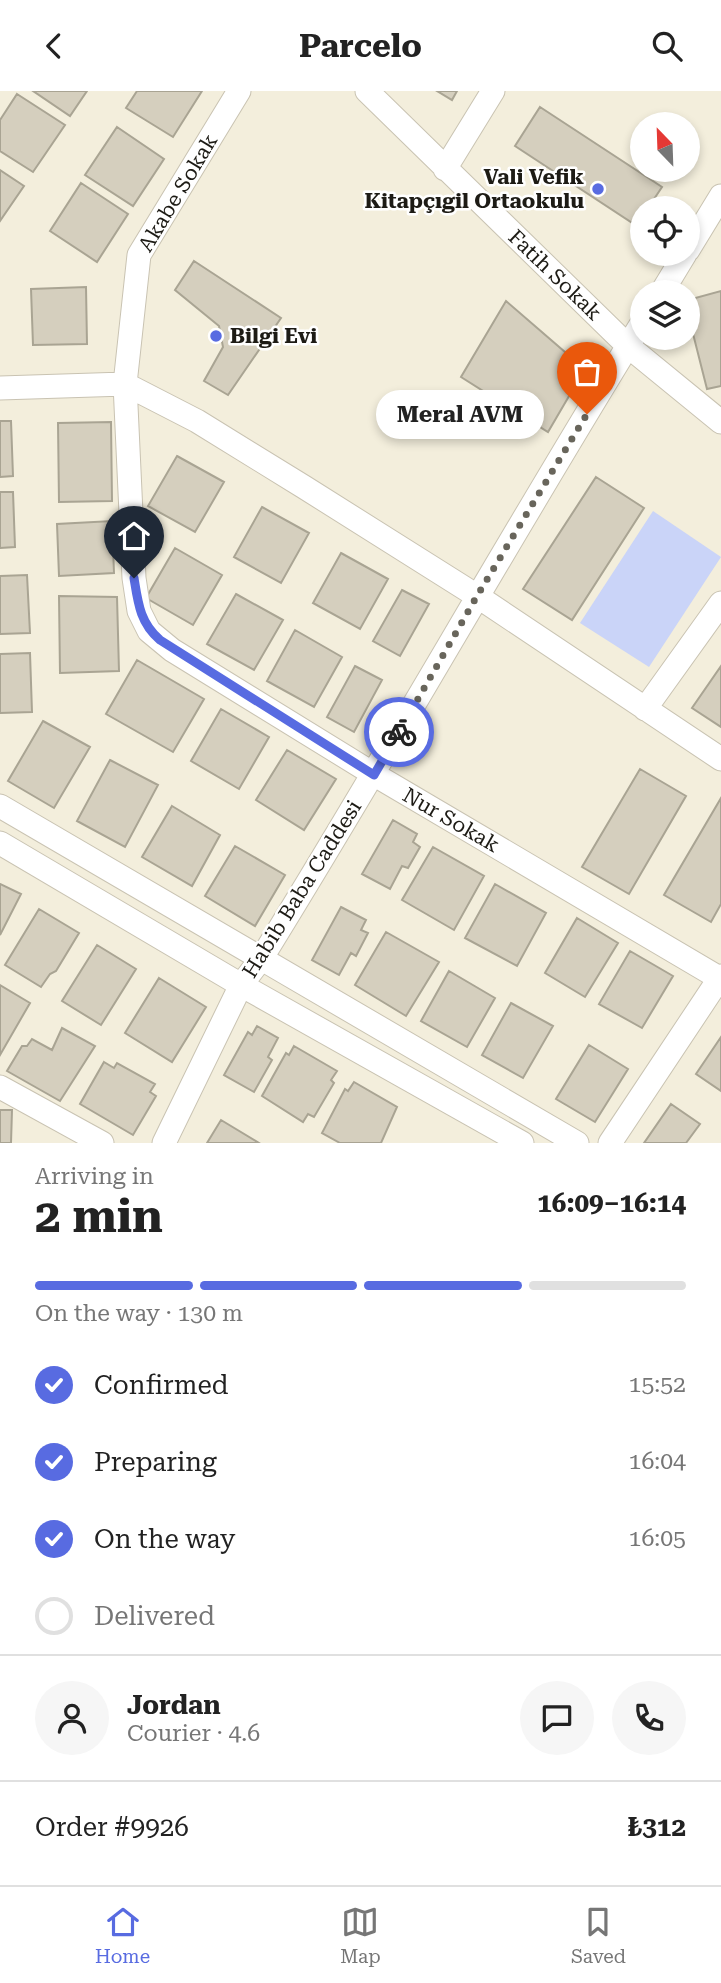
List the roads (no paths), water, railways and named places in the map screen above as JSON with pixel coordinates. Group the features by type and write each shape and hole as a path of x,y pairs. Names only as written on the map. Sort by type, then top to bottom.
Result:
{"street":[{"name":"Akabe Sokak","path":"125,384 139,255 239,91"},
{"name":"Fatih Sokak","path":"367,91 628,347 721,422"},
{"path":"445,169 493,91"},
{"path":"700,231 721,197"},
{"name":"Habib Baba Caddesi","path":"164,1143 241,985 261,959 374,775 477,596 630,344"},
{"path":"0,388 125,384 197,421 477,596 721,759"},
{"name":"Nur Sokak","path":"125,384 134,578 139,611 149,631 172,649 374,775 721,977"},
{"path":"645,709 721,603"},
{"path":"0,806 578,1143"},
{"path":"0,843 241,985 522,1143"},
{"path":"610,1143 721,977"},
{"path":"0,1087 102,1143"}],"place":[{"name":"Vali Vefik Kitapçıgil Ortaokulu","path":"598,189"},
{"name":"Bilgi Evi","path":"216,336"},
{"name":"Meral AVM","path":"587,414"}]}
